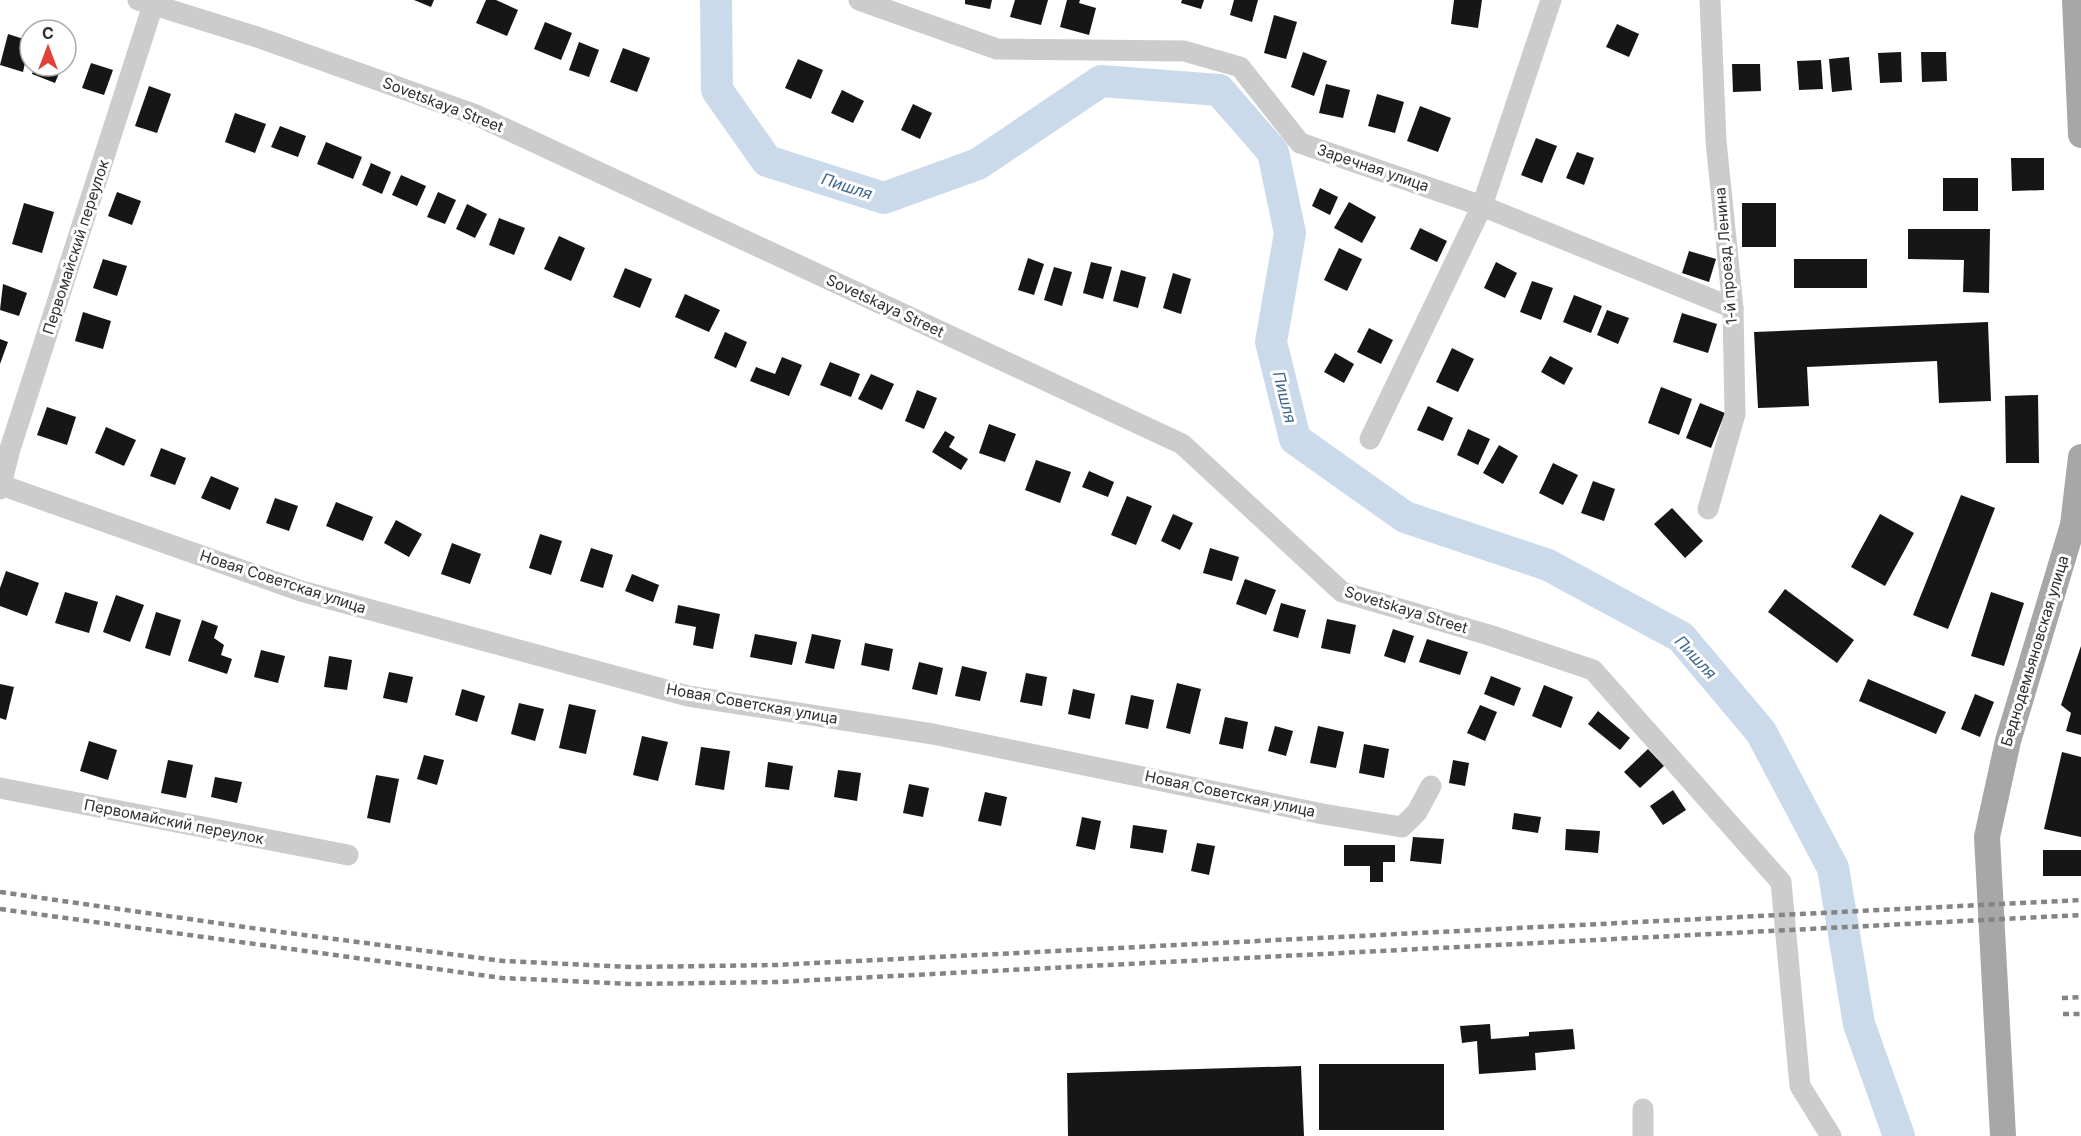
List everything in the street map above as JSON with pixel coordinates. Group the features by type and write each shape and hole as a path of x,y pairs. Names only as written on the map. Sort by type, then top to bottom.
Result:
{"main road":[{"path":"2075,0 2081,135"},
{"name":"Беднодемьяновская улица","path":"2003,1136 1992,971 1987,845 1989,821 2008,741 2073,525 2081,457"}],"street":[{"name":"Заречная улица","path":"859,0 997,49 1184,51 1240,67 1300,143 1482,206 1733,308"},
{"path":"1370,439 1482,206 1551,0"},
{"name":"1-й проезд Ленина","path":"1708,509 1735,414 1733,308 1716,141 1710,0"},
{"name":"Первомайский переулок","path":"1,487 10,449 146,3"},
{"name":"Sovetskaya Street","path":"146,3 257,37 476,115 1182,444 1342,592 1489,635 1593,670 1781,882 1800,1086 1831,1136"},
{"name":"Новая Советская улица","path":"1,487 302,591 688,696 933,734 1323,814 1402,826 1417,812 1431,786"},
{"name":"Первомайский переулок","path":"0,788 348,855"},
{"path":"1643,1109 1643,1136"}],"building":[{"path":"414,0 434,0 431,7"},
{"path":"486,0 496,0 518,10 507,36 476,23"},
{"path":"965,0 992,0 990,9 965,4"},
{"path":"1015,0 1048,0 1041,25 1010,17"},
{"path":"1067,0 1080,0 1079,3 1096,8 1089,35 1060,27"},
{"path":"1182,0 1204,0 1201,9 1181,3"},
{"path":"1234,0 1258,0 1252,22 1230,15"},
{"path":"1454,0 1482,0 1478,28 1451,24"},
{"path":"1274,15 1297,22 1286,59 1264,53"},
{"path":"545,22 572,33 561,60 534,49"},
{"path":"1617,24 1639,34 1629,57 1606,47"},
{"path":"8,34 18,37 18,70 0,65"},
{"path":"579,42 599,50 589,77 569,70"},
{"path":"623,48 650,58 637,92 610,82"},
{"path":"1303,52 1327,61 1314,96 1291,87"},
{"path":"1901,52 1902,82 1880,83 1878,53"},
{"path":"1921,52 1946,52 1947,81 1922,82"},
{"path":"1849,57 1852,90 1832,92 1829,59"},
{"path":"798,59 823,70 811,99 785,88"},
{"path":"1821,60 1823,89 1799,90 1797,61"},
{"path":"91,63 113,70 104,95 82,88"},
{"path":"1732,64 1760,64 1761,91 1733,92"},
{"path":"42,78 57,78 55,83"},
{"path":"1326,84 1350,90 1343,118 1319,113"},
{"path":"149,86 171,94 157,133 135,126"},
{"path":"842,90 864,101 853,123 831,113"},
{"path":"1377,94 1404,102 1395,133 1368,126"},
{"path":"913,104 932,113 920,139 901,130"},
{"path":"1420,106 1451,118 1438,152 1407,141"},
{"path":"235,113 266,124 255,153 225,142"},
{"path":"280,126 306,136 298,157 271,147"},
{"path":"1536,138 1557,146 1542,183 1521,175"},
{"path":"326,142 362,157 353,179 317,164"},
{"path":"1577,152 1594,158 1584,185 1566,178"},
{"path":"2011,158 2044,158 2044,190 2012,191"},
{"path":"371,163 391,172 382,194 362,185"},
{"path":"401,175 426,186 417,206 392,195"},
{"path":"1943,178 1978,178 1978,211 1943,211"},
{"path":"1320,188 1338,197 1330,215 1312,206"},
{"path":"117,192 141,201 132,225 108,216"},
{"path":"438,192 456,200 445,224 427,217"},
{"path":"1349,202 1376,217 1362,243 1334,228"},
{"path":"24,203 54,212 42,253 12,244"},
{"path":"1742,203 1776,203 1776,247 1742,247"},
{"path":"467,204 487,214 475,238 456,229"},
{"path":"499,218 525,228 514,255 489,245"},
{"path":"1420,228 1447,241 1437,262 1410,249"},
{"path":"1908,229 1990,229 1989,293 1963,292 1964,260 1908,259"},
{"path":"559,236 585,248 571,281 544,269"},
{"path":"1339,248 1362,259 1347,291 1324,280"},
{"path":"1689,251 1716,259 1709,282 1682,273"},
{"path":"1028,258 1044,264 1034,295 1018,290"},
{"path":"103,259 127,266 117,296 93,288"},
{"path":"1794,259 1867,259 1867,288 1794,288"},
{"path":"1091,262 1112,267 1103,299 1083,293"},
{"path":"1496,262 1517,273 1505,298 1484,288"},
{"path":"1054,267 1072,272 1062,306 1044,300"},
{"path":"625,268 652,279 640,308 613,297"},
{"path":"1121,270 1146,277 1138,308 1113,301"},
{"path":"1173,273 1191,279 1181,314 1163,308"},
{"path":"1532,281 1553,288 1541,320 1520,312"},
{"path":"3,284 27,293 19,316 0,310"},
{"path":"685,294 720,310 709,332 675,317"},
{"path":"1574,295 1602,306 1591,333 1563,322"},
{"path":"1607,310 1629,318 1618,344 1597,335"},
{"path":"83,312 111,321 103,349 75,341"},
{"path":"1682,313 1717,324 1708,353 1673,342"},
{"path":"1988,322 1991,401 1939,403 1937,361 1807,367 1809,406 1758,408 1754,332"},
{"path":"1369,328 1393,340 1381,364 1357,352"},
{"path":"725,332 747,342 736,368 714,358"},
{"path":"0,339 8,342 0,364"},
{"path":"1452,348 1474,359 1458,392 1436,382"},
{"path":"1335,353 1354,364 1344,383 1324,372"},
{"path":"1550,356 1573,368 1564,385 1541,372"},
{"path":"782,357 802,365 789,396 750,381 756,367 775,374"},
{"path":"830,362 860,374 851,397 820,385"},
{"path":"871,374 894,384 882,410 858,399"},
{"path":"1661,387 1692,399 1679,435 1648,423"},
{"path":"917,390 937,398 924,429 905,421"},
{"path":"2038,395 2039,463 2006,463 2005,396"},
{"path":"1700,403 1725,413 1711,448 1686,438"},
{"path":"1428,406 1453,418 1443,441 1417,430"},
{"path":"47,407 76,417 67,445 37,435"},
{"path":"989,424 1016,434 1005,462 979,453"},
{"path":"106,427 136,440 124,466 95,453"},
{"path":"1468,429 1490,439 1478,465 1457,455"},
{"path":"945,431 955,437 949,447 968,459 961,470 932,452"},
{"path":"1499,445 1518,456 1503,484 1483,473"},
{"path":"161,448 186,458 175,485 150,476"},
{"path":"1036,460 1071,472 1060,503 1025,490"},
{"path":"1553,463 1578,475 1563,505 1539,493"},
{"path":"1089,471 1114,482 1108,497 1082,487"},
{"path":"211,476 239,488 230,510 201,498"},
{"path":"1593,481 1615,489 1604,521 1581,513"},
{"path":"1961,495 1995,508 1948,629 1913,615"},
{"path":"1127,496 1152,506 1136,545 1111,535"},
{"path":"275,498 298,506 289,531 266,523"},
{"path":"336,502 373,517 363,541 326,526"},
{"path":"1672,508 1703,541 1685,558 1654,524"},
{"path":"1173,514 1193,523 1180,550 1161,541"},
{"path":"1880,514 1914,533 1885,586 1851,567"},
{"path":"396,520 422,534 409,557 384,543"},
{"path":"540,534 562,541 551,575 529,568"},
{"path":"452,543 481,554 470,584 441,574"},
{"path":"591,548 613,555 603,588 580,581"},
{"path":"1210,548 1239,557 1232,581 1203,573"},
{"path":"6,571 39,583 27,616 0,606 0,588"},
{"path":"632,574 659,585 653,602 625,591"},
{"path":"1245,579 1276,590 1266,615 1236,604"},
{"path":"1785,589 1854,640 1837,663 1768,612"},
{"path":"65,592 98,602 89,633 55,623"},
{"path":"1991,592 2024,603 2004,666 1971,656"},
{"path":"116,595 144,605 130,642 103,632"},
{"path":"1281,603 1306,610 1298,638 1273,631"},
{"path":"678,605 720,614 713,649 693,645 696,627 675,623"},
{"path":"156,612 181,620 170,656 145,648"},
{"path":"1327,619 1356,625 1350,654 1321,648"},
{"path":"202,620 218,626 214,638 224,645 221,655 232,659 227,674 188,661"},
{"path":"1393,629 1414,636 1405,663 1384,656"},
{"path":"755,634 797,642 792,665 750,657"},
{"path":"812,634 841,640 834,669 805,663"},
{"path":"1427,639 1468,652 1460,675 1419,662"},
{"path":"865,643 893,649 889,671 861,665"},
{"path":"2081,646 2081,735 2066,731 2071,713 2061,705"},
{"path":"261,650 285,656 278,683 254,677"},
{"path":"329,656 352,660 347,690 324,687"},
{"path":"919,662 943,668 937,695 912,689"},
{"path":"962,666 987,672 980,701 955,696"},
{"path":"389,672 413,677 407,703 383,698"},
{"path":"1026,673 1047,677 1042,706 1020,702"},
{"path":"1491,676 1521,688 1514,706 1484,694"},
{"path":"1868,679 1946,712 1936,734 1859,701"},
{"path":"1177,683 1201,689 1190,734 1166,728"},
{"path":"0,684 14,687 6,720 0,718"},
{"path":"1544,685 1573,697 1561,728 1532,716"},
{"path":"462,689 485,696 477,722 455,715"},
{"path":"1073,689 1095,694 1090,719 1068,714"},
{"path":"1975,694 1994,702 1980,737 1961,729"},
{"path":"1131,695 1154,700 1148,729 1125,724"},
{"path":"519,703 544,709 535,741 511,734"},
{"path":"569,704 596,710 586,754 559,748"},
{"path":"1480,705 1497,712 1485,741 1467,733"},
{"path":"1598,711 1630,738 1620,750 1588,724"},
{"path":"1225,717 1248,722 1243,749 1219,744"},
{"path":"1275,726 1293,731 1286,756 1268,751"},
{"path":"1318,726 1344,732 1336,768 1310,763"},
{"path":"642,736 668,742 658,781 633,775"},
{"path":"89,741 117,750 108,780 80,771"},
{"path":"1364,744 1389,749 1384,778 1359,773"},
{"path":"701,747 730,751 724,790 695,785"},
{"path":"1648,749 1664,766 1640,788 1624,772"},
{"path":"2062,752 2081,757 2081,837 2044,829"},
{"path":"424,755 444,760 437,785 417,779"},
{"path":"168,760 193,765 186,798 161,793"},
{"path":"1453,760 1469,763 1465,786 1449,783"},
{"path":"768,762 793,766 789,790 765,787"},
{"path":"838,770 861,773 857,801 834,797"},
{"path":"376,775 399,779 390,823 367,818"},
{"path":"215,777 242,782 237,803 211,797"},
{"path":"909,784 929,788 923,817 903,813"},
{"path":"1673,790 1686,810 1663,825 1650,806"},
{"path":"985,792 1007,797 1001,826 978,821"},
{"path":"1514,813 1541,817 1538,833 1512,829"},
{"path":"1082,817 1101,821 1095,850 1076,846"},
{"path":"1133,825 1167,830 1163,853 1130,848"},
{"path":"1566,829 1600,831 1598,853 1565,850"},
{"path":"1413,837 1444,839 1441,864 1410,861"},
{"path":"1197,843 1215,846 1209,875 1191,871"},
{"path":"1344,845 1395,845 1395,862 1383,862 1383,882 1370,882 1370,866 1344,866"},
{"path":"2043,850 2081,850 2081,876 2043,876"},
{"path":"1490,1024 1491,1039 1529,1036 1529,1032 1573,1029 1575,1049 1535,1053 1536,1070 1479,1074 1477,1041 1462,1043 1460,1026"},
{"path":"1319,1064 1444,1064 1444,1130 1319,1130"},
{"path":"1301,1066 1304,1136 1068,1136 1067,1073"}],"waterway":[{"name":"Пишля","path":"716,0 717,90 767,161 884,198 978,164 1101,81 1219,90 1273,152 1290,233 1271,342 1295,439 1405,517 1548,565 1681,637 1761,732 1833,868 1859,1024 1899,1136"}],"railway":[{"path":"0,892 503,961 633,967 776,965 2081,900"},
{"path":"0,909 502,978 633,984 777,982 2081,915"},
{"path":"2062,998 2081,997"},
{"path":"2063,1014 2081,1014"}]}
